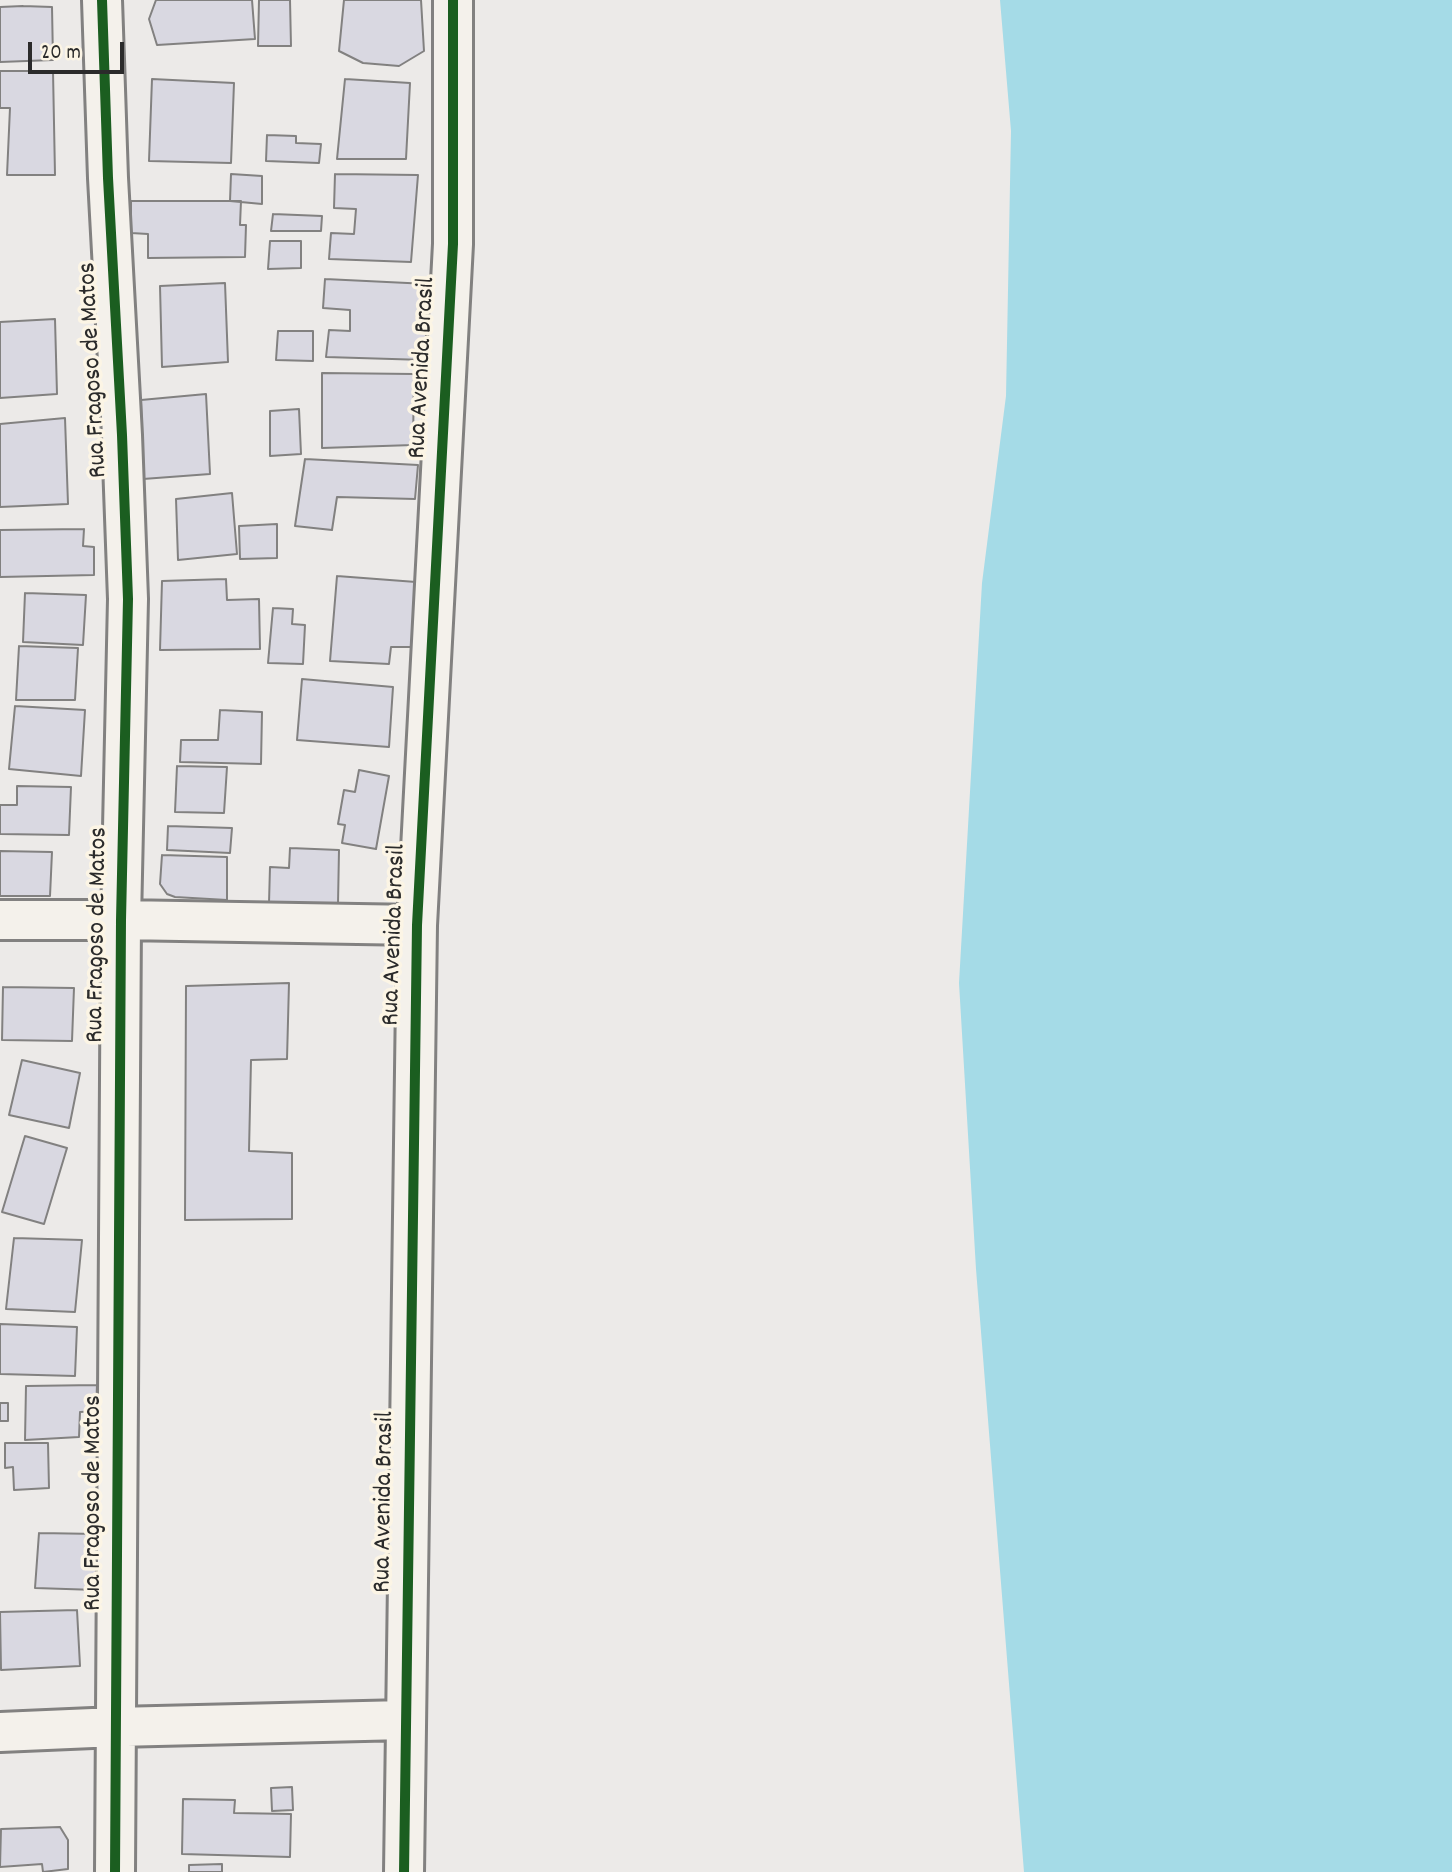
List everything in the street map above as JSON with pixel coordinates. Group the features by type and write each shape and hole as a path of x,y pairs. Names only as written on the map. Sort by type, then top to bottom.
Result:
{"street":[{"name":"Rua Fragoso de Matos","path":"102,0 128,599 121,920 115,1872"},
{"name":"Rua Avenida Brasil","path":"404,1872 417,925 453,244 453,0"},
{"path":"0,920 417,925"},
{"path":"0,1732 405,1720"}],"water":[{"path":"1000,0 1452,0 1452,1872 1024,1872 976,1269 959,983 982,583 1006,396 1011,131"}],"building":[{"path":"156,0 252,0 255,39 157,45 149,19"},
{"path":"259,0 290,0 291,46 258,46"},
{"path":"344,0 421,0 424,51 399,66 363,63 339,51"},
{"path":"0,7 52,7 53,60 0,62"},
{"path":"0,71 53,71 55,175 7,175 10,108 0,108"},
{"path":"152,79 234,83 231,163 149,161"},
{"path":"345,79 410,83 406,159 337,159"},
{"path":"267,135 296,136 296,143 321,144 319,163 266,161"},
{"path":"231,174 262,176 262,204 230,201"},
{"path":"335,174 418,175 411,262 329,259 331,233 354,234 356,209 334,208"},
{"path":"131,201 241,201 240,225 246,225 245,257 148,258 148,234 131,233"},
{"path":"273,214 322,216 321,231 271,231"},
{"path":"270,241 301,241 301,268 268,269"},
{"path":"325,279 428,284 425,360 326,357 329,330 350,331 350,310 323,308"},
{"path":"225,283 228,362 162,367 160,286"},
{"path":"55,319 57,394 0,398 0,322"},
{"path":"278,331 313,331 313,361 276,360"},
{"path":"322,373 414,374 413,445 322,448"},
{"path":"206,394 210,474 143,479 141,400"},
{"path":"299,409 301,454 270,456 270,411"},
{"path":"65,418 68,504 0,507 0,424"},
{"path":"305,459 418,465 415,499 337,497 332,530 295,526"},
{"path":"232,493 237,554 178,560 176,499"},
{"path":"277,524 277,558 240,559 239,526"},
{"path":"84,529 83,546 94,547 94,575 0,577 0,530"},
{"path":"337,576 416,582 412,647 391,647 389,664 330,661"},
{"path":"226,579 227,600 259,599 260,649 160,650 162,581"},
{"path":"25,593 86,595 83,645 23,642"},
{"path":"273,608 293,609 292,624 305,625 303,664 268,663"},
{"path":"19,646 78,648 75,700 16,700"},
{"path":"302,679 393,687 389,747 297,740"},
{"path":"15,706 85,710 81,776 9,769"},
{"path":"220,710 262,712 261,764 180,762 181,740 218,740"},
{"path":"177,766 227,767 224,813 175,812"},
{"path":"359,770 389,776 376,849 342,843 345,825 338,824 344,790 355,792"},
{"path":"17,786 71,787 69,835 0,834 0,805 17,805"},
{"path":"168,826 232,828 230,853 167,850"},
{"path":"290,848 339,850 338,904 269,903 270,867 289,868"},
{"path":"0,851 52,852 50,896 0,896"},
{"path":"162,855 227,857 227,900 175,897 167,894 160,884"},
{"path":"289,983 287,1059 251,1060 249,1151 292,1153 292,1219 185,1220 186,986"},
{"path":"3,987 74,988 72,1041 2,1040"},
{"path":"22,1060 80,1073 69,1128 9,1115"},
{"path":"25,1136 67,1148 44,1224 2,1212"},
{"path":"14,1238 82,1240 75,1312 6,1309"},
{"path":"0,1324 77,1327 75,1376 0,1374"},
{"path":"97,1385 96,1411 80,1412 79,1437 25,1440 26,1386"},
{"path":"0,1403 8,1403 8,1421 0,1421"},
{"path":"5,1443 48,1443 49,1488 14,1490 13,1467 5,1468"},
{"path":"39,1533 98,1534 97,1590 35,1588"},
{"path":"77,1610 80,1666 1,1670 0,1612"},
{"path":"292,1787 293,1810 272,1811 271,1788"},
{"path":"183,1799 235,1800 234,1813 291,1814 290,1857 182,1854"},
{"path":"60,1827 68,1840 68,1869 43,1872 42,1864 0,1867 1,1829"},
{"path":"222,1864 222,1872 189,1872 189,1865"}],"cycle path":[{"path":"102,0 128,599 121,920 115,1872"},
{"path":"404,1872 417,925 453,244 453,0"}]}
